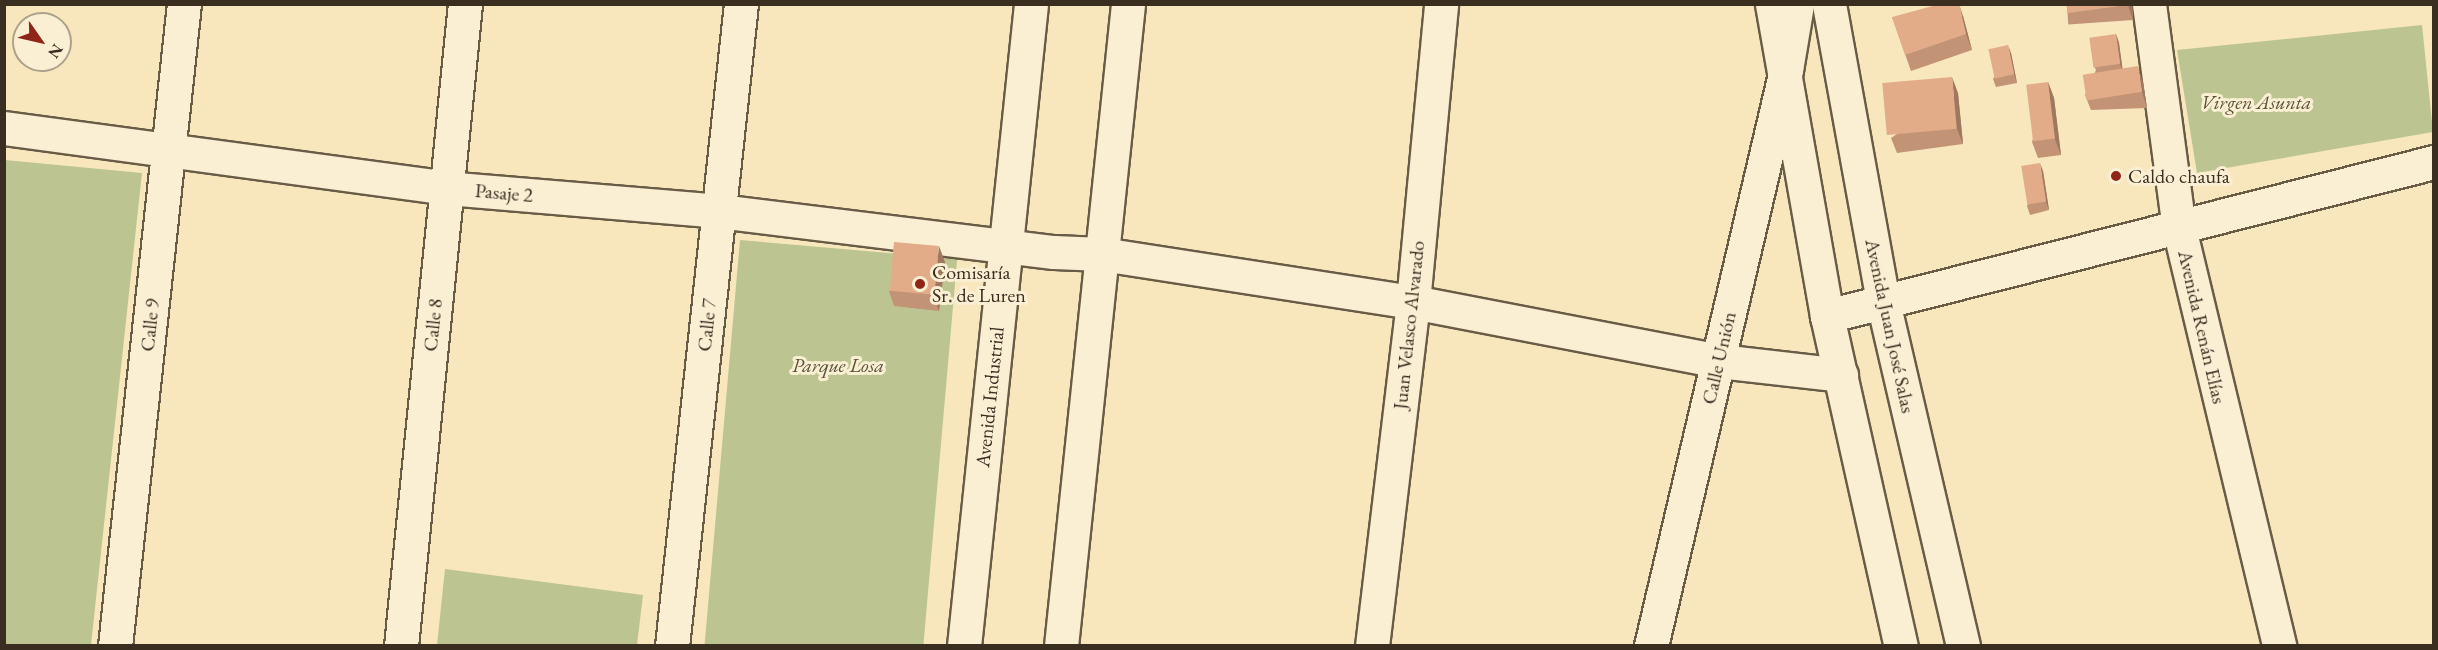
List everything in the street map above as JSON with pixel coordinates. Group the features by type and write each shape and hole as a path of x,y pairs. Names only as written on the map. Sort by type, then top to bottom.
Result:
{"street":[{"name":"Calle 9","path":"115,645 184,4"},
{"name":"Calle 8","path":"401,645 465,4"},
{"name":"Calle 7","path":"672,645 741,4"},
{"name":"Avenida Industrial","path":"964,645 1031,4"},
{"path":"1061,645 1128,4"},
{"name":"Juan Velasco Alvarado","path":"1372,645 1413,302 1441,4"},
{"path":"1772,4 1786,70 1827,316 1902,645"},
{"name":"Calle Unión","path":"1651,645 1786,70 1797,4"},
{"name":"Avenida Juan José Salas","path":"1829,4 1883,302 1963,645"},
{"name":"Avenida Renán Elías","path":"2149,4 2179,228 2279,645"},
{"name":"Pasaje 2","path":"4,128 446,188 719,211 1006,246 1102,254 1413,302 1719,361 1840,375"},
{"path":"1827,316 2433,162"}],"green space":[{"name":"Virgen Asunta","path":"2422,25 2433,132 2197,173 2177,50"},
{"path":"5,160 142,173 91,645 5,645"},
{"name":"Parque Losa","path":"740,240 957,259 923,646 704,646"},
{"path":"445,569 643,595 637,645 437,645"}],"building":[{"path":"1940,4 1959,4 1966,34 1905,55 1892,17"},
{"path":"2066,4 2128,4 2128,5 2068,13"},
{"path":"2116,34 2120,64 2093,67 2089,38"},
{"path":"2008,45 2014,74 1995,79 1988,49"},
{"path":"2138,66 2142,92 2087,100 2083,75"},
{"path":"1952,77 1957,129 1887,135 1882,83"},
{"path":"2048,82 2055,139 2033,141 2026,85"},
{"path":"2040,163 2046,202 2027,204 2021,166"},
{"path":"894,242 939,246 935,295 890,291"}],"place":[{"name":"Caldo chaufa","path":"2116,176"},
{"name":"Comisaría Sr. de Luren","path":"920,284"}]}
